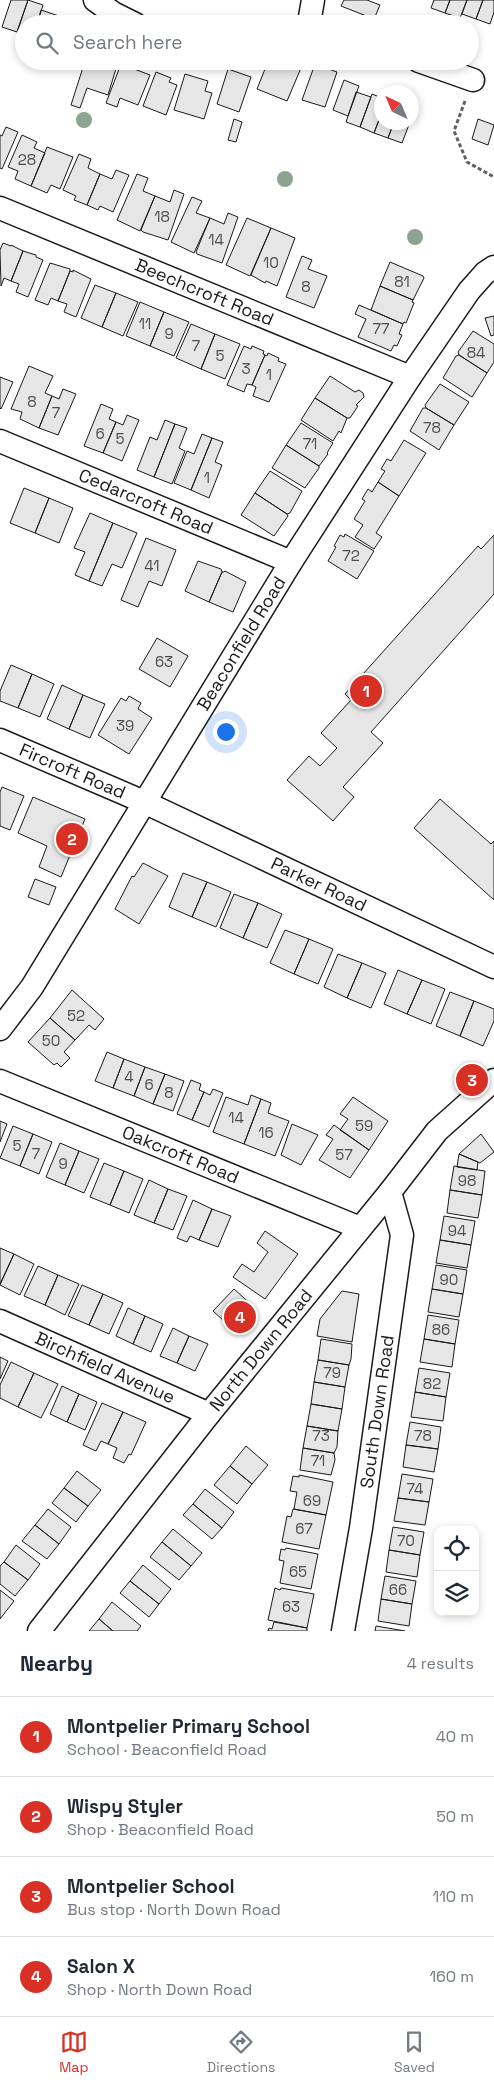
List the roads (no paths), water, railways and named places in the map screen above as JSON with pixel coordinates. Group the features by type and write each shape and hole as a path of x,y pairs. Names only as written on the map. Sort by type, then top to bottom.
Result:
{"street":[{"path":"95,0 117,15"},
{"path":"310,15 313,0"},
{"path":"445,70 473,80"},
{"name":"Beechcroft Road","path":"0,208 410,377"},
{"name":"Beaconfield Road","path":"0,1029 32,987 291,562 410,377 470,291 485,273 494,267"},
{"name":"Cedarcroft Road","path":"0,441 291,562"},
{"name":"Fircroft Road","path":"0,740 144,802"},
{"name":"Parker Road","path":"144,802 494,967"},
{"name":"North Down Road","path":"39,1631 209,1414 390,1192 437,1131 494,1080"},
{"name":"Oakcroft Road","path":"0,1081 360,1228"},
{"name":"South Down Road","path":"343,1631 361,1528 402,1235 390,1192"},
{"name":"Birchfield Avenue","path":"0,1321 209,1414"}],"place":[{"name":"Montpelier Primary School","path":"366,691"},
{"name":"Wispy Styler","path":"72,839"},
{"name":"Montpelier School","path":"472,1080"},
{"name":"Salon X","path":"240,1317"}]}
